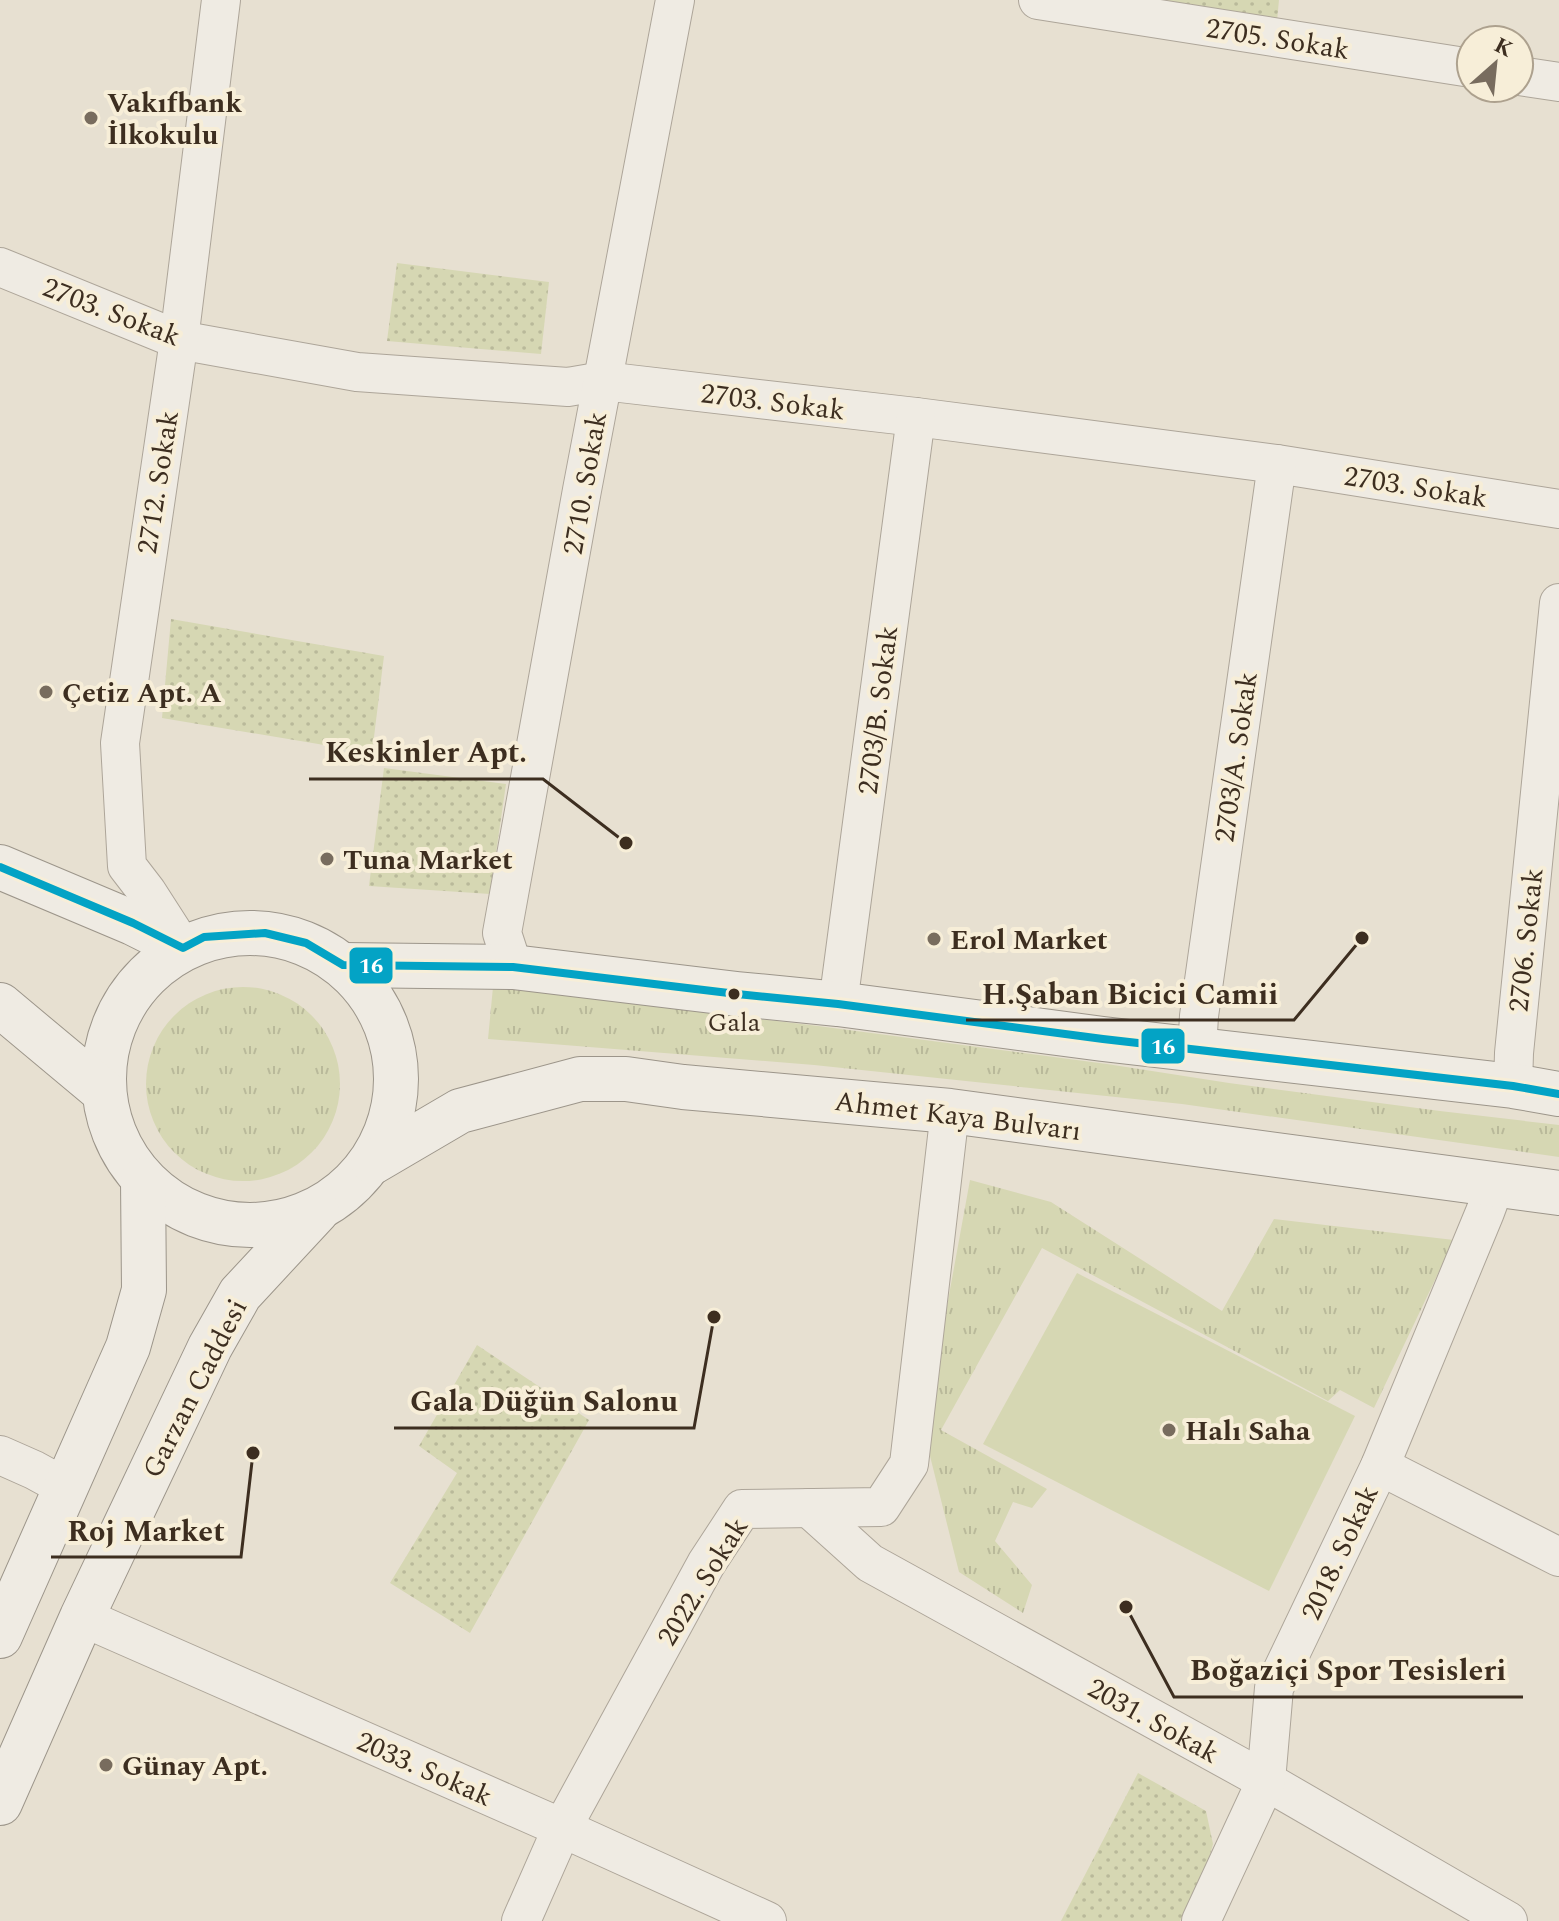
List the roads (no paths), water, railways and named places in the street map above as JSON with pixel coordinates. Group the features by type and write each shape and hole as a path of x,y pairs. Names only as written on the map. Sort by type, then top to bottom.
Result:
{"main road":[{"path":"0,867 133,923 183,948"},
{"path":"265,933 306,943 343,965 373,998 392,1039 398,1085 390,1129 373,1162 348,1190 317,1211 282,1223 244,1227 207,1220 173,1204 143,1180 116,1139 103,1091 106,1048 121,1007 148,973 183,948 223,934 265,933"},
{"path":"343,965 513,967 838,1004 1559,1094"},
{"path":"0,1005 103,1091"},
{"name":"Ahmet Kaya Bulvarı","path":"373,1162 460,1111 580,1079 626,1079 950,1111 1559,1193"},
{"path":"0,1636 128,1347 144,1290 143,1180"},
{"name":"Garzan Caddesi","path":"0,1803 82,1617 217,1333 240,1294 317,1211"}],"street":[{"name":"2712. Sokak","path":"183,948 127,866 120,743 179,340 221,0"},
{"name":"2710. Sokak","path":"513,967 502,933 675,0"},
{"name":"2705. Sokak","path":"1038,0 1455,65"},
{"path":"1535,78 1559,82"},
{"name":"2703. Sokak","path":"0,267 179,340 357,372 568,387 603,381 916,417 1277,464 1559,509"},
{"name":"2703/B. Sokak","path":"838,1004 916,417"},
{"name":"2703/A. Sokak","path":"1197,1050 1199,1016 1277,464"},
{"name":"2706. Sokak","path":"1513,1086 1559,603"},
{"name":"2022. Sokak","path":"521,1921 562,1828 706,1564 742,1509 881,1507 909,1464 950,1111"},
{"name":"2018. Sokak","path":"1201,1921 1266,1781 1274,1688 1380,1466 1495,1185"},
{"path":"0,1455 67,1488"},
{"path":"1380,1466 1559,1557"},
{"name":"2031. Sokak","path":"809,1508 870,1563 1266,1781 1508,1921"},
{"name":"2033. Sokak","path":"82,1617 767,1921"}],"place":[{"name":"Vakıfbank İlkokulu","path":"91,118"},
{"name":"Çetiz Apt. A","path":"46,692"},
{"name":"Keskinler Apt.","path":"626,843"},
{"name":"Tuna Market","path":"327,859"},
{"name":"H.Şaban Bicici Camii","path":"1362,938"},
{"name":"Erol Market","path":"934,939"},
{"name":"Gala","path":"734,994"},
{"name":"Gala Düğün Salonu","path":"714,1317"},
{"name":"Halı Saha","path":"1169,1430"},
{"name":"Roj Market","path":"253,1453"},
{"name":"Boğaziçi Spor Tesisleri","path":"1126,1607"},
{"name":"Günay Apt.","path":"106,1765"}]}
